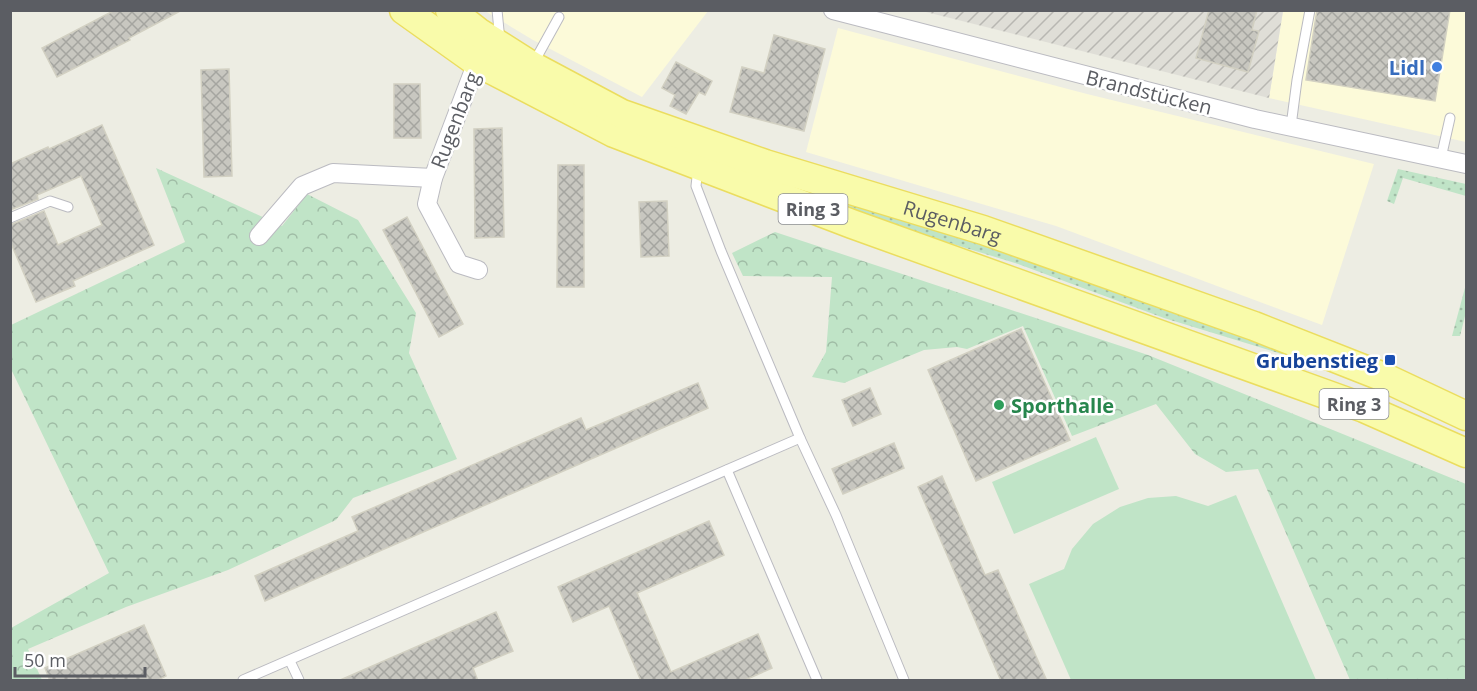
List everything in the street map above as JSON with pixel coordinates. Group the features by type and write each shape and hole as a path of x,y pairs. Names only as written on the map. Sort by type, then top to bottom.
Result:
{"main road":[{"name":"Rugenbarg","path":"404,10 489,54 614,133 875,232 1364,408 1465,452"},
{"name":"Rugenbarg","path":"450,10 478,32 489,54 532,66 621,114 765,164 982,230 1254,326 1381,376 1467,416"}],"street":[{"name":"Brandstücken","path":"833,10 1232,113 1467,164"},
{"name":"Rugenbarg","path":"478,270 459,264 427,204 433,178 489,54"},
{"name":"Rugenbarg","path":"259,236 302,186 333,173 433,178"}],"lane":[{"path":"489,54 497,10"},
{"path":"1292,126 1297,80 1310,10"},
{"path":"532,66 559,16"},
{"path":"1441,158 1450,118"},
{"path":"699,166 696,186 721,251 800,438 836,515 904,681"},
{"path":"10,218 50,201 68,207"},
{"path":"243,681 800,438"},
{"path":"727,470 817,681"},
{"path":"290,661 299,681"}],"shaded area":[{"path":"485,11 708,11 642,97 533,40"},
{"path":"922,11 1283,11 1269,98"},
{"path":"1283,11 1466,11 1466,142 1269,98"},
{"path":"838,28 1087,94 1374,164 1322,325 1056,226 806,152"}],"green space":[{"path":"736,167 1076,271 1314,364 1164,318 1015,263 858,215"},
{"path":"156,168 282,226 307,194 358,220 416,313 409,353 457,459 353,498 336,520 228,570 126,607 28,649 42,680 11,680 11,628 109,573 11,369 11,325 185,242"},
{"path":"1398,169 1466,184 1466,196 1403,178 1394,204 1387,201"},
{"path":"775,232 1148,355 1466,484 1465,680 1350,680 1258,469 1226,472 1195,454 1156,404 1072,436 1023,326 967,349 957,347 924,350 844,383 812,377 826,352 832,277 743,276 732,253"},
{"path":"1466,284 1466,312 1460,336 1452,336"},
{"path":"1096,437 1119,489 1014,534 992,482"},
{"path":"1236,495 1316,680 1071,680 1029,584 1064,569 1072,549 1093,524 1120,507 1148,498 1176,496 1208,506"}],"building":[{"path":"115,10 182,10 129,38 130,40 57,77 42,48"},
{"path":"1209,10 1257,10 1252,30 1259,31 1248,72 1196,58"},
{"path":"1317,10 1450,10 1435,101 1306,80"},
{"path":"774,35 825,49 804,131 730,112 742,67 764,73"},
{"path":"676,62 712,81 705,95 699,92 686,114 670,106 675,95 662,88"},
{"path":"229,69 232,176 204,177 201,70"},
{"path":"394,84 420,84 421,138 394,138"},
{"path":"102,125 154,245 73,281 75,286 36,302 10,241 10,225 44,211 58,245 102,225 81,176 37,195 38,199 10,210 10,164"},
{"path":"502,128 504,237 475,238 474,129"},
{"path":"558,165 584,165 584,287 557,287"},
{"path":"667,201 669,256 641,257 639,202"},
{"path":"407,217 463,324 439,337 383,230"},
{"name":"Sporthalle","path":"1021,329 1070,440 976,481 928,370"},
{"path":"698,383 708,408 265,601 255,576 358,531 352,517 581,418 586,430"},
{"path":"870,388 881,414 853,426 842,400"},
{"path":"894,443 904,468 843,494 832,469"},
{"path":"942,476 985,575 998,570 1047,681 1001,681 918,487"},
{"path":"709,521 724,555 637,593 671,672 758,634 772,668 743,681 641,681 609,606 573,622 558,587"},
{"path":"496,612 513,651 473,668 478,681 338,681"},
{"path":"144,625 166,676 156,681 50,681 45,668"}],"place":[{"name":"Lidl","path":"1437,67"},
{"name":"Grubenstieg","path":"1390,360"},
{"name":"Sporthalle","path":"999,405"}]}
